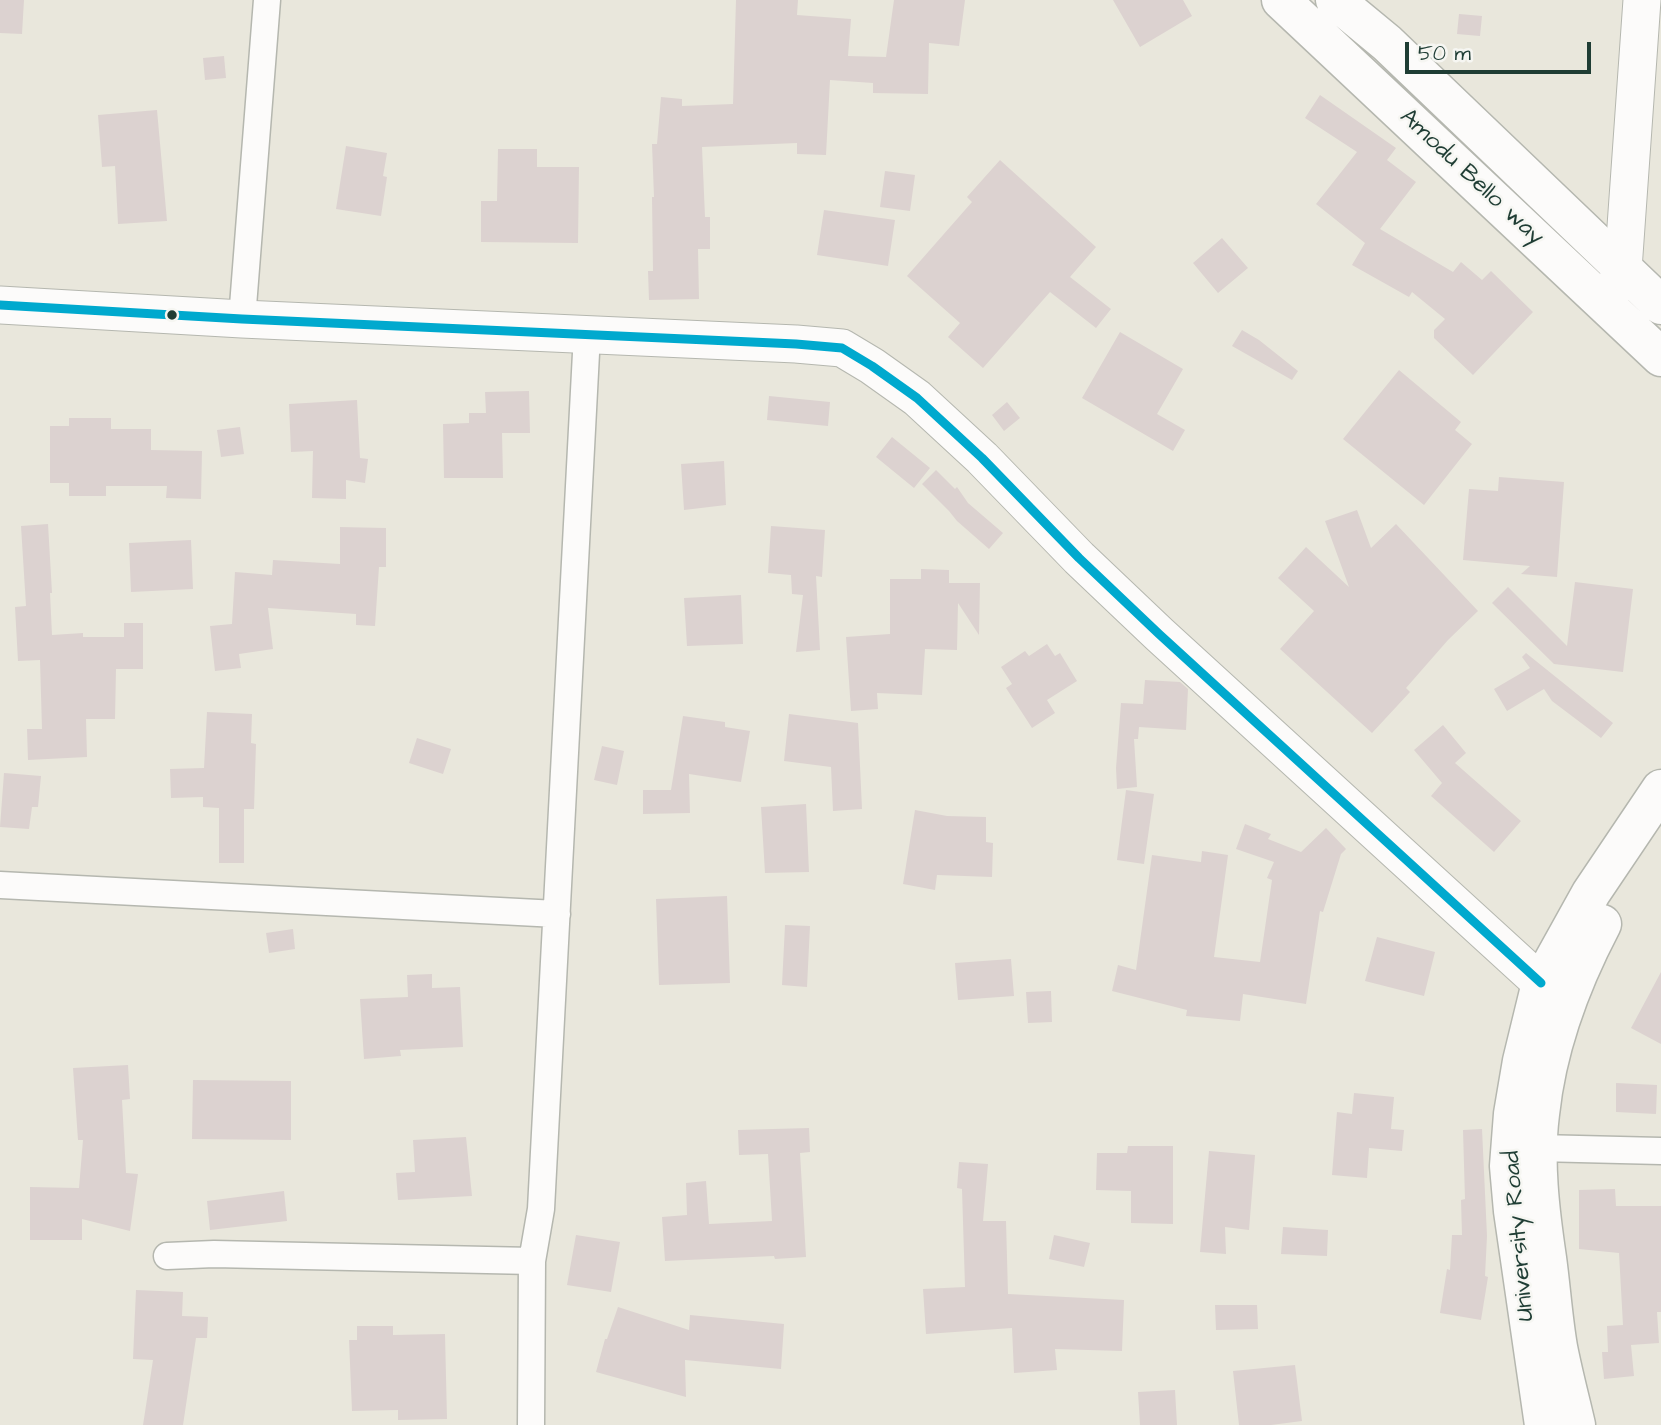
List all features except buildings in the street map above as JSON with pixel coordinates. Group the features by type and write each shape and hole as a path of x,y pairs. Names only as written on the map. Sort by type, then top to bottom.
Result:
{"main road":[{"name":"Amodu Bello way","path":"1281,0 1661,357"},
{"name":"Amodu Bello way","path":"1335,0 1387,43 1661,305"},
{"name":"University Road","path":"1544,1425 1513,1211 1510,1166 1515,1101 1522,1061 1541,983 1591,893 1661,789"},
{"name":"University Road","path":"1576,1425 1558,1347 1541,1216 1539,1115 1546,1072 1579,968 1622,888 1661,836"}],"street":[{"path":"242,319 267,0"},
{"path":"1606,305 1623,269 1642,0"},
{"path":"0,305 842,348 917,398 1159,634 1541,983"},
{"path":"531,1425 532,1261 541,1209 587,334"},
{"path":"0,885 557,914"},
{"path":"1538,1147 1661,1151"},
{"path":"167,1256 214,1254 532,1261"}],"transit line":[{"path":"0,305 842,348 917,398 982,458 1079,558 1159,634 1541,983"}]}
